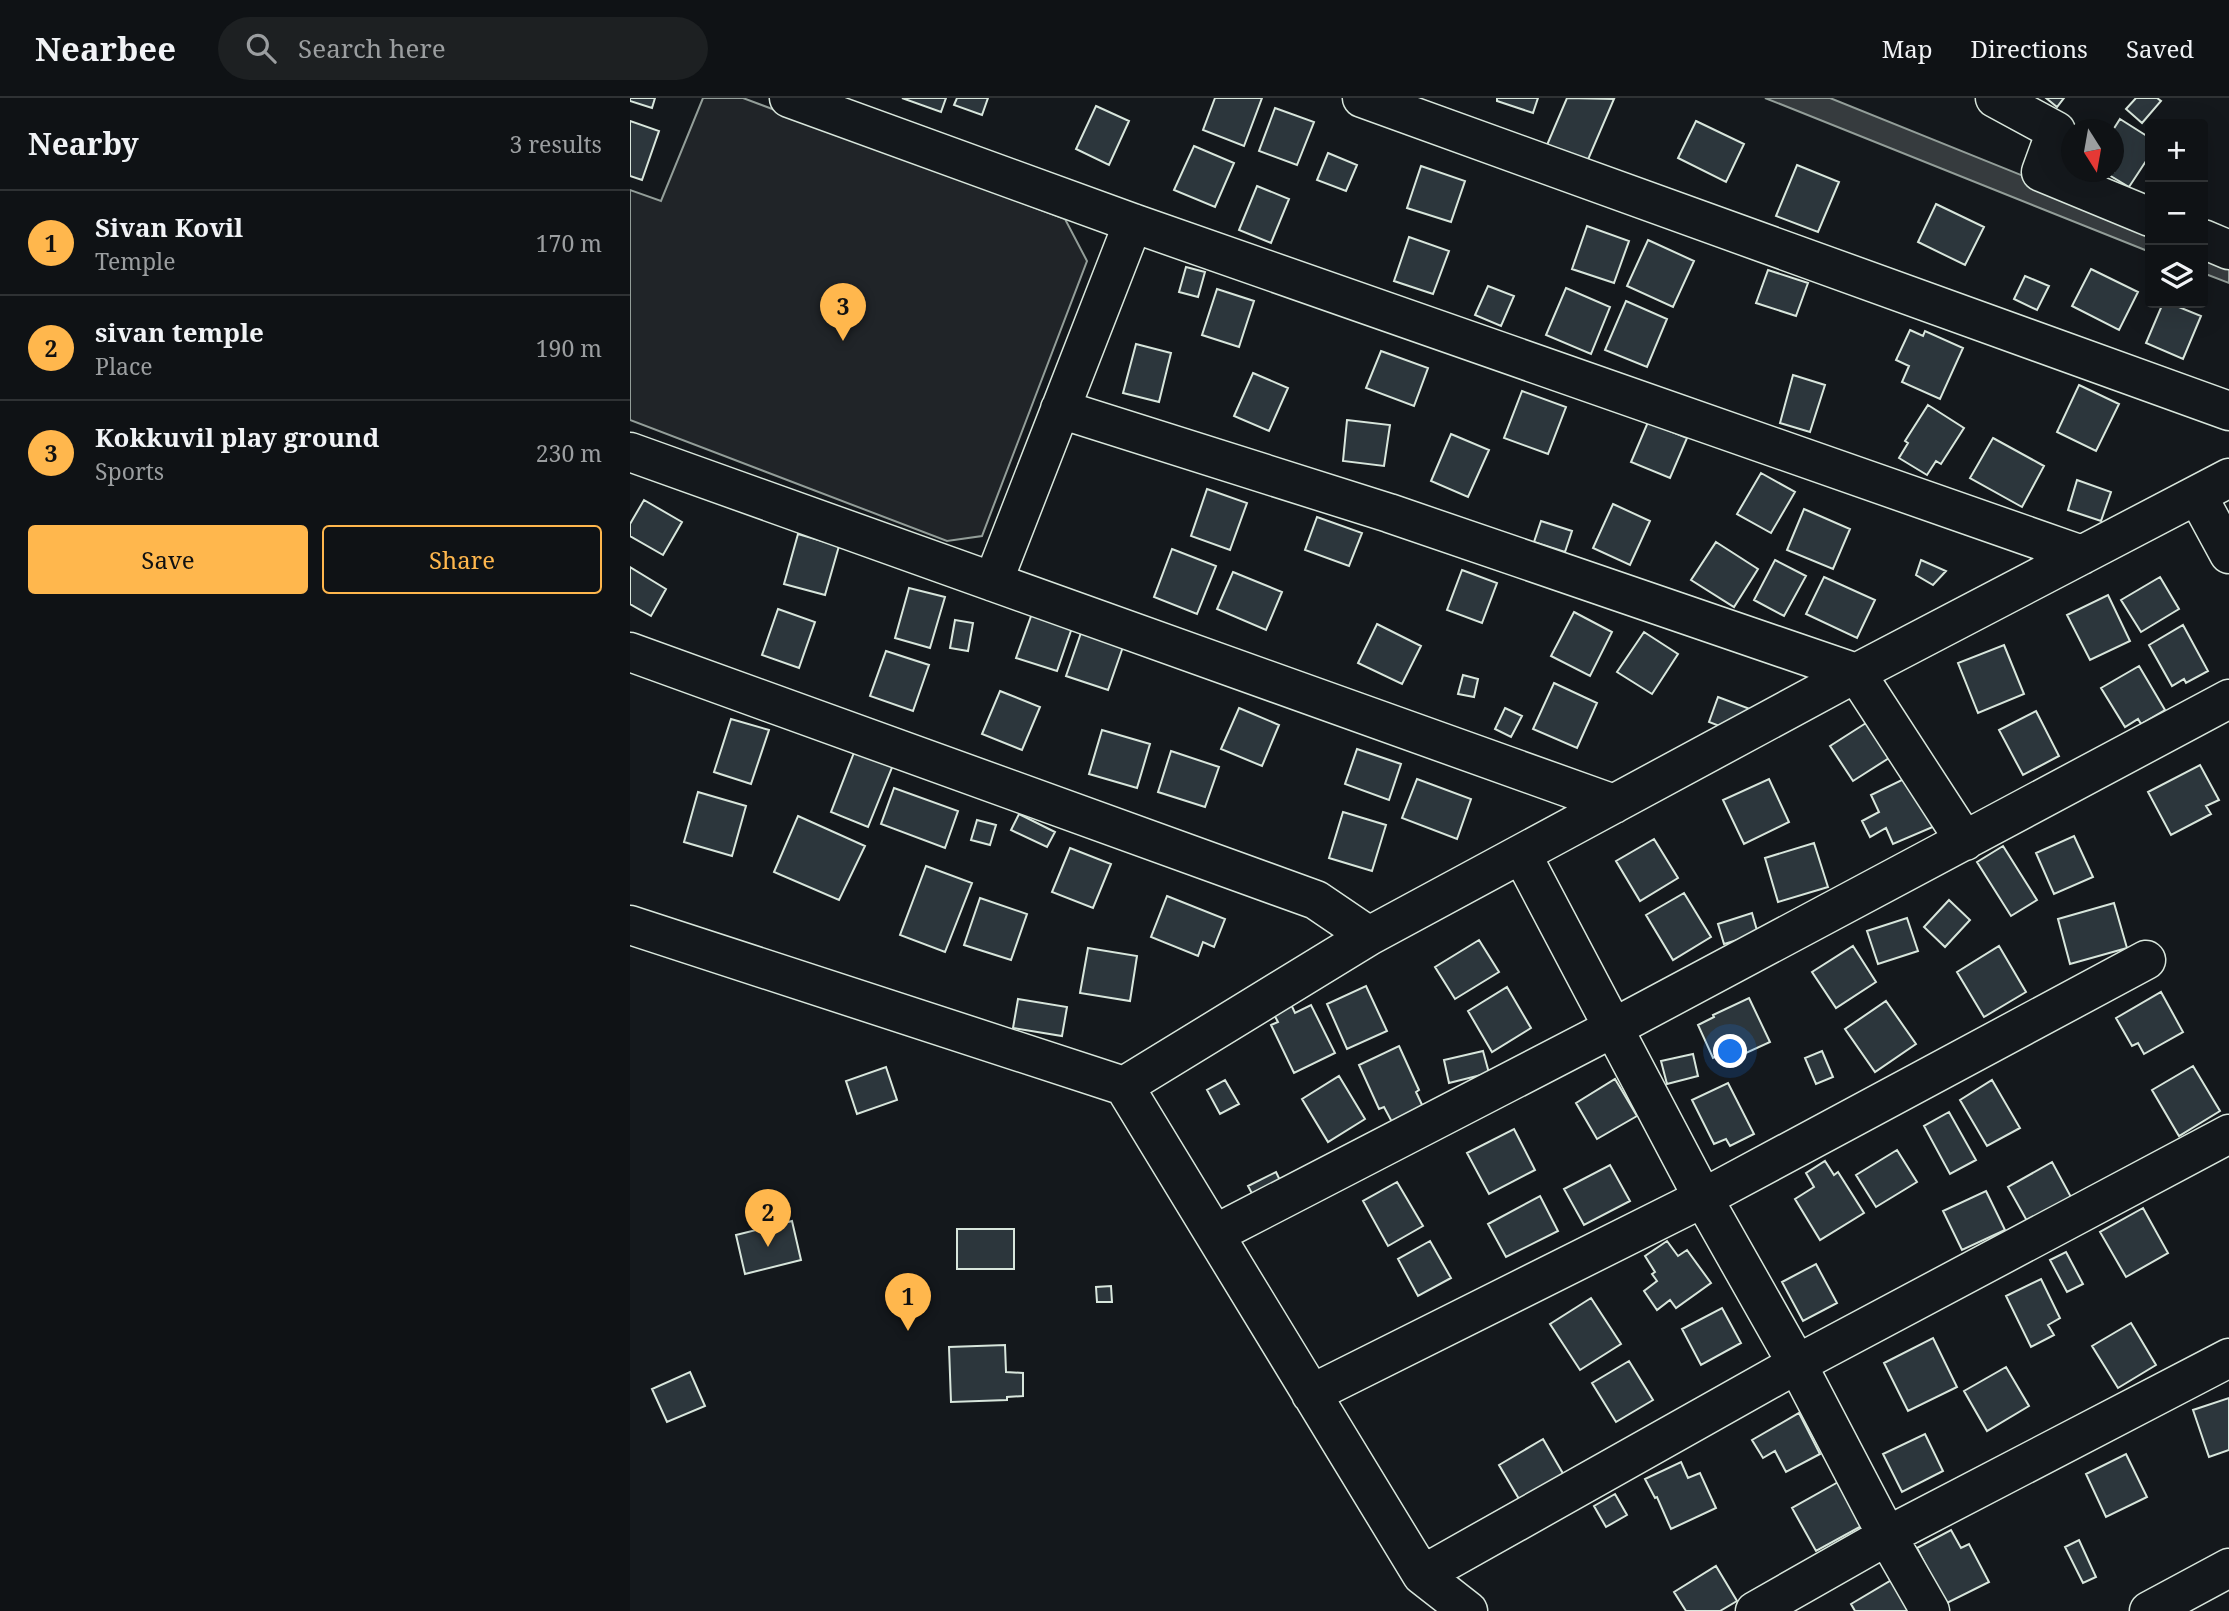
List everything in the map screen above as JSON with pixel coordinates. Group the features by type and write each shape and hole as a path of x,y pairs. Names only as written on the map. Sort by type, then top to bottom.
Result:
{"street":[{"path":"789,98 1133,223 2082,555"},
{"path":"1362,98 2229,411"},
{"path":"1996,98 2056,131 2041,172 2145,215"},
{"path":"993,582 1133,223"},
{"path":"2208,241 2229,250"},
{"path":"1060,409 1389,513 1856,673 1965,841"},
{"path":"630,452 1614,804"},
{"path":"1124,1086 1369,936 1856,673 2213,486 2229,554"},
{"path":"630,652 1316,900 1369,936"},
{"path":"1215,1234 1614,1028 2229,699"},
{"path":"1522,855 1703,1198 1797,1364 1887,1536 1930,1611"},
{"path":"630,925 1124,1086 1422,1575 1468,1611"},
{"path":"1311,1394 1703,1198 2146,960"},
{"path":"1422,1575 1797,1364 2229,1134"},
{"path":"1755,1611 1887,1536 2228,1361"},
{"path":"2149,1611 2229,1568"}],"shaded area":[{"path":"703,98 743,98 1065,219 1087,261 982,536 947,541 630,420 630,190 661,201"},
{"path":"1765,98 1830,98 2145,225 2145,250"},
{"path":"2208,250 2229,258 2229,283 2208,275"}],"building":[{"path":"630,98 655,98 652,108 630,101"},
{"path":"902,98 946,98 941,112"},
{"path":"957,98 988,98 982,115 954,105"},
{"path":"1215,98 1262,98 1244,146 1203,130"},
{"path":"1497,98 1538,98 1533,113 1497,101"},
{"path":"1567,98 1614,99 1587,162 1547,145"},
{"path":"2046,98 2064,98 2057,107"},
{"path":"2136,98 2157,98 2161,101 2142,123 2126,109"},
{"path":"1096,106 1129,121 1109,165 1076,149"},
{"path":"1275,108 1314,122 1297,165 1259,151"},
{"path":"630,121 659,131 642,180 630,176"},
{"path":"1696,121 1744,144 1726,182 1678,158"},
{"path":"2124,122 2145,135 2145,163 2129,187 2121,182 2124,182"},
{"path":"1194,146 1234,163 1215,207 1174,190"},
{"path":"1328,153 1357,165 1346,191 1317,180"},
{"path":"1797,165 1839,182 1818,232 1776,216"},
{"path":"1421,166 1465,181 1451,222 1407,208"},
{"path":"1257,186 1289,199 1271,243 1239,230"},
{"path":"1936,204 1984,227 1965,265 1918,242"},
{"path":"1587,226 1629,241 1614,283 1572,269"},
{"path":"1409,237 1449,251 1433,294 1394,281"},
{"path":"1648,240 1694,261 1673,307 1627,286"},
{"path":"1186,267 1205,272 1198,297 1179,292"},
{"path":"2091,269 2138,292 2119,330 2072,306"},
{"path":"1768,270 1808,283 1796,316 1756,303"},
{"path":"2025,276 2049,286 2037,310 2014,299"},
{"path":"1488,286 1514,296 1501,326 1475,315"},
{"path":"1566,288 1610,307 1591,354 1546,335"},
{"path":"1217,289 1254,301 1239,347 1202,335"},
{"path":"1626,301 1667,319 1647,367 1605,350"},
{"path":"2161,308 2181,308 2201,316 2183,359 2146,343"},
{"path":"1910,330 1923,336 1925,331 1963,348 1940,399 1902,382 1909,366 1896,360"},
{"path":"1136,344 1171,353 1159,402 1123,393"},
{"path":"1381,351 1428,368 1414,406 1366,388"},
{"path":"1253,373 1288,388 1269,431 1234,416"},
{"path":"1793,375 1825,385 1810,432 1780,423"},
{"path":"2079,385 2119,404 2096,451 2057,432"},
{"path":"1522,391 1566,407 1548,454 1504,438"},
{"path":"1928,405 1964,428 1941,464 1936,461 1927,475 1899,458 1908,443 1905,441"},
{"path":"1347,420 1390,425 1384,466 1343,461"},
{"path":"1648,422 1687,438 1670,478 1631,462"},
{"path":"1451,434 1489,450 1468,497 1431,481"},
{"path":"1993,438 2044,466 2022,507 1970,478"},
{"path":"1761,473 1795,492 1771,533 1737,514"},
{"path":"2077,480 2111,492 2101,521 2068,510"},
{"path":"1207,489 1247,503 1230,550 1191,536"},
{"path":"644,500 682,522 663,555 630,536 630,524"},
{"path":"1613,504 1650,521 1630,565 1593,548"},
{"path":"1804,509 1850,529 1833,569 1787,550"},
{"path":"1317,517 1362,533 1349,566 1305,550"},
{"path":"1541,521 1572,531 1565,552 1534,542"},
{"path":"798,534 839,546 825,595 784,584"},
{"path":"1716,542 1758,569 1734,607 1691,580"},
{"path":"1172,549 1216,566 1197,614 1154,597"},
{"path":"1775,560 1806,576 1784,616 1754,600"},
{"path":"1921,560 1946,571 1933,585 1916,575"},
{"path":"630,567 666,589 651,616 630,604"},
{"path":"1462,570 1497,583 1482,623 1447,610"},
{"path":"1233,572 1282,592 1266,630 1217,609"},
{"path":"1824,577 1875,600 1857,638 1806,614"},
{"path":"2160,577 2179,609 2141,632 2121,600"},
{"path":"909,588 945,597 930,648 895,638"},
{"path":"2108,595 2130,641 2090,660 2067,615"},
{"path":"1034,608 1074,622 1057,671 1016,658"},
{"path":"778,609 815,622 799,668 762,655"},
{"path":"1574,612 1612,632 1590,676 1551,656"},
{"path":"955,620 973,623 968,651 950,648"},
{"path":"1377,624 1421,646 1402,684 1358,663"},
{"path":"2183,625 2208,671 2186,683 2184,679 2172,686 2149,645"},
{"path":"1082,630 1124,644 1108,690 1066,676"},
{"path":"1644,632 1678,654 1652,694 1617,672"},
{"path":"2004,645 2024,694 1978,713 1958,663"},
{"path":"886,651 929,665 913,711 870,696"},
{"path":"2139,666 2165,710 2141,724 2138,719 2125,727 2101,688"},
{"path":"1463,675 1478,679 1474,697 1458,694"},
{"path":"1554,683 1597,703 1577,748 1533,729"},
{"path":"1000,691 1040,707 1022,750 982,734"},
{"path":"1718,697 1758,712 1748,737 1709,722"},
{"path":"1239,708 1279,725 1262,766 1221,749"},
{"path":"1505,708 1522,716 1511,737 1495,729"},
{"path":"2036,711 2059,756 2023,775 1999,730"},
{"path":"731,719 769,730 751,784 714,772"},
{"path":"1866,723 1889,758 1853,781 1830,746"},
{"path":"1102,730 1150,744 1137,788 1089,774"},
{"path":"1357,749 1401,764 1389,800 1345,784"},
{"path":"855,750 893,765 868,827 831,812"},
{"path":"1171,751 1219,767 1205,807 1158,792"},
{"path":"2200,765 2219,800 2206,806 2211,814 2171,835 2148,792"},
{"path":"1910,776 1935,826 1893,844 1886,828 1870,837 1862,821 1879,812 1871,795"},
{"path":"1417,779 1471,799 1457,839 1402,818"},
{"path":"1769,779 1789,822 1744,844 1723,800"},
{"path":"894,788 958,811 945,848 881,824"},
{"path":"698,792 746,806 732,856 684,842"},
{"path":"1343,812 1386,825 1372,871 1329,858"},
{"path":"1019,814 1055,832 1047,847 1011,830"},
{"path":"798,816 865,846 839,900 774,872"},
{"path":"977,820 996,825 990,845 971,840"},
{"path":"2074,836 2093,877 2054,894 2036,853"},
{"path":"1654,839 1678,878 1640,901 1616,861"},
{"path":"1814,843 1828,887 1778,902 1765,858"},
{"path":"2003,846 2037,900 2011,916 1977,862"},
{"path":"1070,848 1111,864 1093,908 1052,892"},
{"path":"926,866 972,883 945,952 900,935"},
{"path":"1684,893 1711,937 1673,960 1646,915"},
{"path":"1167,896 1225,919 1214,947 1203,942 1198,956 1151,937"},
{"path":"980,898 1027,914 1011,960 964,945"},
{"path":"1949,900 1970,920 1945,947 1924,927"},
{"path":"2114,903 2127,948 2070,964 2058,919"},
{"path":"1752,913 1758,934 1724,944 1718,924"},
{"path":"1907,918 1918,951 1878,964 1867,931"},
{"path":"1479,940 1499,972 1455,999 1435,967"},
{"path":"1853,946 1876,982 1836,1008 1812,972"},
{"path":"1999,946 2026,992 1984,1017 1957,972"},
{"path":"1088,948 1137,956 1130,1001 1080,993"},
{"path":"1366,986 1387,1031 1347,1049 1327,1004"},
{"path":"1507,987 1531,1028 1492,1052 1468,1011"},
{"path":"2161,992 2183,1032 2144,1054 2138,1043 2132,1046 2116,1018"},
{"path":"1749,998 1770,1042 1733,1059 1729,1050 1713,1058 1698,1025"},
{"path":"1018,999 1067,1007 1062,1036 1013,1028"},
{"path":"1289,1000 1295,1013 1311,1005 1335,1053 1294,1073 1271,1025 1278,1022 1271,1009"},
{"path":"1886,1001 1916,1044 1875,1072 1845,1029"},
{"path":"1399,1046 1419,1090 1416,1092 1424,1109 1393,1124 1384,1107 1379,1109 1359,1065"},
{"path":"1483,1051 1489,1073 1449,1083 1444,1060"},
{"path":"1822,1051 1833,1077 1816,1084 1805,1058"},
{"path":"1693,1054 1698,1076 1667,1084 1661,1061"},
{"path":"2193,1066 2220,1111 2179,1136 2152,1090"},
{"path":"886,1067 897,1100 857,1114 846,1081"},
{"path":"1339,1076 1365,1119 1328,1142 1302,1099"},
{"path":"1615,1079 1637,1116 1597,1139 1576,1103"},
{"path":"1225,1080 1239,1104 1220,1114 1207,1090"},
{"path":"1992,1080 2020,1128 1987,1146 1960,1100"},
{"path":"1728,1083 1754,1134 1730,1146 1726,1139 1714,1144 1692,1100"},
{"path":"1949,1112 1976,1160 1950,1174 1924,1126"},
{"path":"1514,1129 1535,1170 1489,1194 1467,1153"},
{"path":"1897,1150 1917,1182 1876,1207 1856,1175"},
{"path":"1825,1161 1834,1175 1838,1172 1864,1213 1820,1240 1795,1199 1814,1187 1806,1173"},
{"path":"2052,1162 2071,1197 2027,1221 2008,1187"},
{"path":"1610,1165 1630,1201 1584,1225 1564,1189"},
{"path":"1276,1172 1285,1191 1258,1205 1248,1186"},
{"path":"1397,1182 1423,1226 1388,1246 1363,1201"},
{"path":"1986,1191 2005,1230 1962,1250 1943,1211"},
{"path":"1540,1196 1558,1231 1506,1257 1488,1224"},
{"path":"2143,1208 2168,1253 2126,1277 2100,1232"},
{"path":"792,1221 801,1260 745,1274 736,1235"},
{"path":"957,1229 1014,1229 1014,1269 957,1269"},
{"path":"1430,1241 1451,1278 1418,1296 1398,1259"},
{"path":"1667,1241 1678,1256 1687,1250 1711,1283 1676,1308 1670,1300 1657,1310 1644,1291 1657,1281 1645,1256"},
{"path":"2066,1252 2083,1284 2067,1292 2050,1260"},
{"path":"1816,1264 1837,1303 1803,1321 1782,1282"},
{"path":"2041,1279 2060,1318 2048,1325 2054,1335 2031,1347 2006,1296"},
{"path":"1111,1286 1112,1302 1097,1302 1096,1287"},
{"path":"1591,1298 1621,1344 1580,1370 1550,1324"},
{"path":"1722,1308 1741,1343 1701,1365 1682,1329"},
{"path":"2131,1323 2156,1365 2118,1388 2092,1346"},
{"path":"1933,1338 1957,1387 1908,1411 1884,1363"},
{"path":"1005,1345 1006,1372 1023,1373 1023,1396 1007,1397 1007,1400 951,1402 949,1347"},
{"path":"1629,1361 1653,1400 1616,1422 1592,1383"},
{"path":"2006,1367 2029,1406 1987,1431 1964,1391"},
{"path":"690,1372 705,1406 667,1422 652,1389"},
{"path":"2229,1398 2229,1450 2209,1457 2193,1410"},
{"path":"1799,1413 1820,1454 1786,1472 1775,1451 1763,1458 1752,1440"},
{"path":"1925,1434 1943,1471 1902,1492 1883,1454"},
{"path":"1543,1439 1565,1477 1522,1504 1499,1465"},
{"path":"2126,1454 2147,1497 2106,1517 2086,1474"},
{"path":"1681,1462 1688,1478 1700,1473 1716,1508 1671,1529 1657,1497 1655,1498 1645,1479"},
{"path":"1840,1481 1865,1524 1816,1551 1792,1508"},
{"path":"1615,1494 1627,1515 1606,1527 1594,1506"},
{"path":"1951,1530 1961,1548 1969,1544 1989,1582 1945,1604 1917,1548"},
{"path":"2079,1540 2096,1577 2083,1583 2065,1547"},
{"path":"1716,1566 1737,1601 1720,1611 1686,1611 1674,1592"},
{"path":"1895,1578 1911,1611 1855,1611 1851,1604"}],"place":[{"name":"Kokkuvil play ground","path":"843,341"},
{"name":"sivan temple","path":"768,1247"},
{"name":"Sivan Kovil","path":"908,1331"}]}
